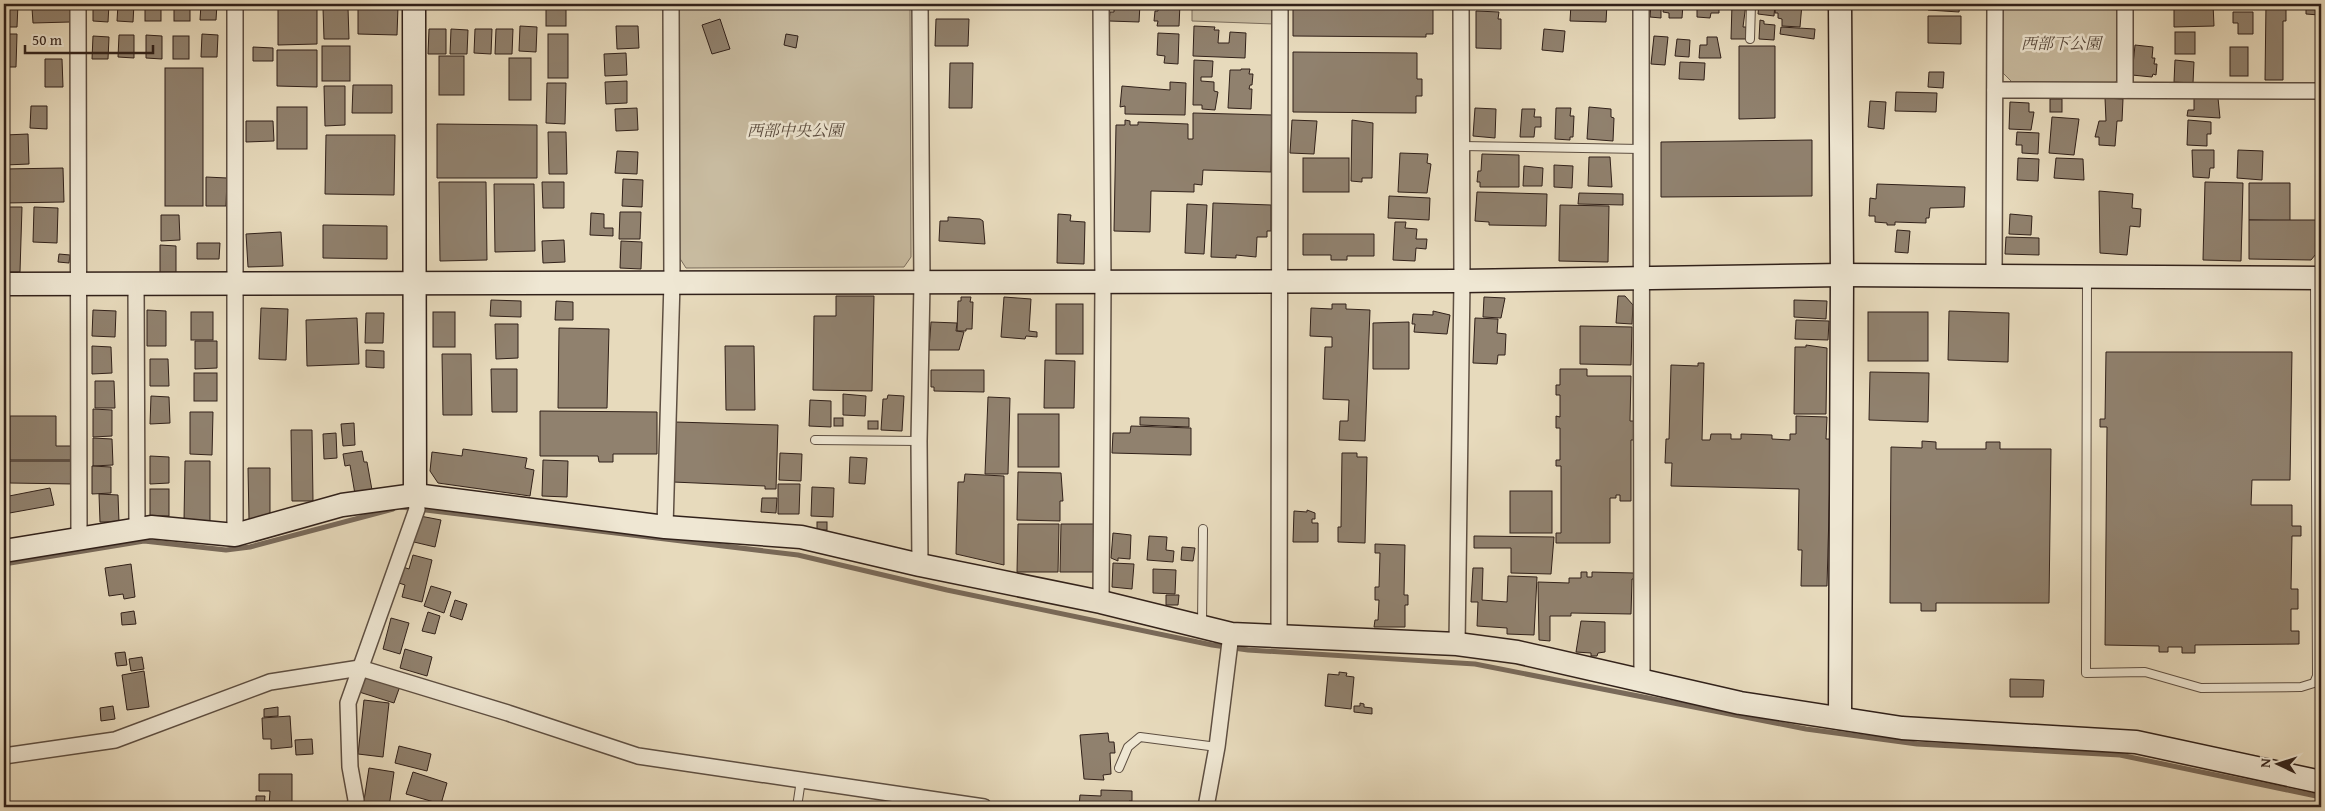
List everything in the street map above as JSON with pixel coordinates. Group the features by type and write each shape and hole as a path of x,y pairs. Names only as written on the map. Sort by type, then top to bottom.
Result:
{"street":[{"path":"78,4 80,538"},
{"path":"235,4 235,535"},
{"path":"355,807 356,800 350,767 348,703 417,509 415,494 414,4"},
{"path":"665,527 672,282 671,4"},
{"path":"920,4 922,283 919,441 920,565"},
{"path":"1101,602 1102,4"},
{"path":"1279,637 1280,4"},
{"path":"1458,644 1462,281 1461,4"},
{"path":"1641,4 1642,681"},
{"path":"1840,4 1842,275 1840,718"},
{"path":"1994,277 1995,4"},
{"path":"2125,4 2125,90"},
{"path":"1995,90 2321,91"},
{"path":"4,284 1281,282 1842,275 2318,278"},
{"path":"136,284 137,529"},
{"path":"4,550 151,528 235,535 342,506 415,494 665,527 801,537 920,565 1101,602 1231,634 1458,644 1517,652 1740,704 1902,728 2136,742 2321,782"},
{"path":"1206,807 1217,747 1231,634"},
{"path":"4,756 116,740 270,682 360,668 508,713 638,756 984,807"}],"lane":[{"path":"1750,39 1751,4"},
{"path":"1461,146 1641,149"},
{"path":"2087,277 2086,673 2144,672 2201,688 2301,687 2314,683 2317,676 2316,291 2318,278"},
{"path":"815,440 919,441"},
{"path":"1202,627 1203,529"},
{"path":"1119,768 1128,747 1140,738 1217,747"},
{"path":"797,807 801,780"}],"green space":[{"name":"西部中央公園","path":"679,4 910,4 911,257 904,267 686,268 679,257"},
{"path":"1192,4 1274,4 1274,24 1192,21"},
{"name":"西部下公園","path":"2002,4 2120,4 2120,75 2115,83 2012,82 2003,73"}],"building":[{"path":"4,4 18,4 17,27 4,27"},
{"path":"93,4 109,4 108,22 93,21"},
{"path":"118,4 134,4 133,22 117,21"},
{"path":"145,4 161,4 161,21 145,21"},
{"path":"174,4 190,4 190,21 174,21"},
{"path":"201,4 217,4 216,20 200,20"},
{"path":"546,4 566,4 566,26 546,26"},
{"path":"1016,4 1041,4 1040,9 1016,7"},
{"path":"1114,4 1140,4 1139,22 1109,21 1110,12 1114,12"},
{"path":"1158,4 1180,4 1179,26 1157,26 1158,21 1154,21 1155,11 1158,11"},
{"path":"1293,4 1433,4 1433,34 1426,34 1426,37 1293,36"},
{"path":"1571,4 1607,4 1606,22 1570,21"},
{"path":"1651,4 1661,5 1661,18 1650,17"},
{"path":"1664,4 1683,4 1682,18 1669,18 1669,13 1663,12"},
{"path":"1697,4 1719,4 1719,13 1711,13 1710,18 1697,17"},
{"path":"1732,4 1746,4 1743,27 1746,27 1746,39 1731,39"},
{"path":"1759,4 1775,4 1774,16 1758,14"},
{"path":"1776,4 1802,4 1800,27 1782,26 1782,19 1778,18 1778,13 1775,13"},
{"path":"1928,4 1960,4 1959,12 1928,10"},
{"path":"2174,4 2213,4 2214,26 2174,27"},
{"path":"2266,4 2282,4 2282,7 2286,7 2286,21 2283,21 2283,80 2265,80"},
{"path":"2306,4 2319,4 2319,15 2306,14"},
{"path":"70,7 70,22 33,23 32,8"},
{"path":"358,7 398,7 397,35 358,34"},
{"path":"323,8 348,8 349,39 324,39"},
{"path":"278,9 317,9 317,44 278,45"},
{"path":"1476,11 1499,12 1498,19 1501,19 1501,49 1476,48"},
{"path":"2233,12 2253,12 2253,34 2238,34 2238,23 2233,23"},
{"path":"1928,16 1961,16 1961,44 1928,43"},
{"path":"720,19 730,49 712,54 702,25"},
{"path":"936,19 969,19 968,46 935,46"},
{"path":"1760,20 1764,21 1764,24 1775,25 1774,40 1759,39"},
{"path":"520,26 537,27 536,52 519,51"},
{"path":"616,26 638,26 639,48 617,49"},
{"path":"1194,26 1215,27 1214,30 1219,30 1218,43 1229,43 1230,32 1246,33 1245,58 1193,56"},
{"path":"1781,27 1815,29 1814,39 1780,34"},
{"path":"429,29 446,29 446,54 428,54"},
{"path":"451,29 468,30 467,54 450,54"},
{"path":"475,29 492,29 491,54 474,53"},
{"path":"496,29 513,29 512,54 495,54"},
{"path":"1544,29 1565,31 1563,52 1542,50"},
{"path":"2175,32 2195,32 2195,54 2175,54"},
{"path":"1158,33 1179,34 1178,64 1164,63 1165,56 1157,55"},
{"path":"4,34 17,34 16,67 4,67"},
{"path":"202,34 218,35 217,57 201,57"},
{"path":"548,34 568,34 568,78 548,78"},
{"path":"786,34 798,36 796,48 784,45"},
{"path":"119,35 134,35 134,58 118,57"},
{"path":"146,35 162,36 162,59 146,58"},
{"path":"93,36 109,37 108,59 92,59"},
{"path":"173,36 189,36 189,59 173,59"},
{"path":"1654,36 1668,37 1665,65 1651,64"},
{"path":"1707,37 1717,37 1721,58 1699,58 1700,45 1707,45"},
{"path":"1677,39 1690,40 1689,57 1675,56"},
{"path":"2135,45 2153,47 2152,58 2155,58 2154,64 2157,64 2156,75 2153,74 2152,77 2132,75"},
{"path":"322,46 350,46 350,81 322,81"},
{"path":"1739,46 1775,46 1775,118 1739,119"},
{"path":"253,47 273,48 273,61 253,61"},
{"path":"2230,47 2248,47 2248,76 2230,76"},
{"path":"277,50 317,50 317,87 277,86"},
{"path":"1293,52 1417,53 1417,79 1422,79 1422,96 1416,96 1416,113 1293,112"},
{"path":"626,53 627,75 605,76 604,54"},
{"path":"439,56 464,56 464,95 439,95"},
{"path":"509,58 531,58 531,100 509,100"},
{"path":"45,59 62,59 63,87 45,87"},
{"path":"1194,60 1213,61 1212,77 1201,77 1201,81 1214,82 1214,91 1218,92 1215,110 1202,109 1202,105 1193,105"},
{"path":"2175,60 2194,62 2193,83 2174,82"},
{"path":"1680,62 1705,63 1704,80 1679,79"},
{"path":"950,63 973,63 972,108 949,108"},
{"path":"165,68 203,68 203,206 165,206"},
{"path":"1250,69 1249,74 1253,74 1252,85 1250,85 1249,89 1252,89 1251,109 1228,108 1230,70"},
{"path":"1929,72 1944,72 1943,88 1928,87"},
{"path":"627,81 627,103 606,104 605,82"},
{"path":"1170,82 1186,83 1185,115 1125,114 1125,106 1120,107 1122,86 1170,90"},
{"path":"547,83 566,83 565,124 546,123"},
{"path":"353,85 392,85 392,113 352,113"},
{"path":"324,86 345,86 345,125 325,126"},
{"path":"1896,92 1937,93 1936,112 1895,111"},
{"path":"2194,97 2218,98 2220,118 2187,116 2188,110 2194,110"},
{"path":"2105,98 2123,99 2122,121 2117,121 2115,146 2099,145 2099,137 2095,137 2099,121 2106,121"},
{"path":"2050,99 2062,99 2062,112 2050,112"},
{"path":"1870,101 1886,102 1884,129 1868,127"},
{"path":"2010,102 2029,103 2029,112 2034,112 2031,130 2009,129"},
{"path":"31,106 47,106 47,129 30,128"},
{"path":"277,107 307,107 307,149 277,149"},
{"path":"1589,107 1611,109 1611,117 1614,118 1613,141 1587,139"},
{"path":"637,108 638,130 616,131 615,109"},
{"path":"1475,108 1496,109 1495,138 1473,136"},
{"path":"1556,108 1571,108 1570,116 1574,116 1573,137 1570,137 1570,140 1555,139"},
{"path":"1522,109 1535,109 1534,117 1541,117 1541,127 1535,127 1534,137 1520,137"},
{"path":"1193,113 1272,115 1271,172 1203,170 1202,185 1194,184 1194,192 1151,191 1150,232 1114,231 1116,125 1125,125 1125,120 1130,121 1130,125 1138,125 1138,122 1188,124 1188,139 1193,139"},
{"path":"2052,117 2079,119 2074,155 2049,153"},
{"path":"1292,120 1317,121 1314,154 1290,153"},
{"path":"1352,120 1373,123 1372,178 1362,178 1362,182 1351,181"},
{"path":"2188,120 2211,122 2211,134 2207,134 2207,146 2187,145"},
{"path":"246,121 273,121 274,141 246,142"},
{"path":"437,124 537,125 537,178 437,178"},
{"path":"548,132 566,132 567,174 549,174"},
{"path":"2017,132 2039,133 2038,154 2022,153 2022,145 2016,145"},
{"path":"28,134 29,164 5,165 5,135"},
{"path":"326,135 395,135 394,195 325,194"},
{"path":"1812,140 1812,196 1661,197 1661,142"},
{"path":"2192,150 2214,150 2214,168 2210,168 2209,178 2193,177"},
{"path":"2238,150 2263,151 2262,180 2237,178"},
{"path":"617,151 638,152 637,174 615,173"},
{"path":"1400,153 1428,154 1427,163 1431,164 1427,193 1398,192"},
{"path":"1482,154 1519,155 1519,187 1480,187 1480,182 1477,182 1478,171 1481,171"},
{"path":"1589,157 1610,157 1612,187 1588,186"},
{"path":"1303,158 1349,158 1349,192 1303,192"},
{"path":"2018,158 2039,159 2038,181 2017,180"},
{"path":"2056,158 2083,159 2084,180 2054,178"},
{"path":"1554,165 1573,166 1572,188 1554,187"},
{"path":"1524,166 1543,168 1542,186 1523,186"},
{"path":"63,168 64,202 5,203 4,169"},
{"path":"206,177 227,178 226,206 206,206"},
{"path":"623,179 643,180 642,207 622,206"},
{"path":"439,182 486,182 487,260 440,261"},
{"path":"542,182 564,182 564,208 543,208"},
{"path":"2205,182 2243,183 2241,261 2203,260"},
{"path":"2249,183 2290,183 2290,221 2249,220"},
{"path":"494,184 534,184 535,251 495,252"},
{"path":"1877,184 1965,187 1964,207 1930,208 1929,218 1926,218 1926,223 1895,222 1895,225 1887,225 1887,223 1875,222 1875,216 1869,216 1870,198 1876,199"},
{"path":"2099,191 2133,194 2132,208 2141,209 2140,227 2130,226 2127,255 2100,253"},
{"path":"1477,192 1547,194 1546,226 1489,225 1489,222 1475,221"},
{"path":"1579,193 1623,194 1623,205 1578,204"},
{"path":"1389,196 1430,198 1429,220 1388,218"},
{"path":"1213,203 1271,205 1271,231 1267,231 1267,237 1257,237 1256,257 1236,255 1236,258 1211,257"},
{"path":"1187,204 1207,205 1204,254 1185,253"},
{"path":"1560,205 1609,206 1608,262 1559,261"},
{"path":"4,207 22,207 20,272 4,272"},
{"path":"34,207 58,208 57,243 33,242"},
{"path":"620,212 641,212 640,239 619,239"},
{"path":"591,213 604,214 604,228 613,228 613,236 590,235"},
{"path":"1058,214 1071,215 1070,221 1085,222 1084,264 1057,263"},
{"path":"2010,214 2032,216 2031,235 2009,234"},
{"path":"161,215 179,215 180,240 161,241"},
{"path":"948,217 980,219 983,221 985,244 939,241 940,221 948,221"},
{"path":"2249,220 2316,220 2316,254 2311,260 2249,259"},
{"path":"1395,222 1406,222 1405,228 1417,229 1416,239 1427,239 1426,249 1416,248 1415,261 1393,260"},
{"path":"323,225 387,226 387,259 323,258"},
{"path":"1897,230 1910,231 1908,253 1895,252"},
{"path":"281,232 283,266 248,267 246,234"},
{"path":"1303,234 1374,234 1374,256 1347,256 1347,260 1331,260 1331,255 1303,255"},
{"path":"2006,237 2039,238 2039,255 2005,254"},
{"path":"564,240 565,262 543,263 542,241"},
{"path":"621,241 642,242 641,269 620,268"},
{"path":"197,243 220,243 219,259 197,259"},
{"path":"160,245 176,246 176,273 160,273"},
{"path":"59,254 70,255 69,263 58,262"},
{"path":"836,296 874,296 872,391 813,390 814,316 836,316"},
{"path":"1618,296 1625,296 1633,305 1632,324 1616,323"},
{"path":"961,297 971,297 970,302 973,302 972,329 966,329 966,331 957,331 958,301 961,301"},
{"path":"1004,297 1031,299 1029,331 1037,332 1037,337 1026,336 1025,339 1001,337"},
{"path":"1484,297 1505,298 1501,318 1483,317"},
{"path":"491,300 521,301 521,317 490,316"},
{"path":"1794,300 1827,301 1826,319 1794,317"},
{"path":"556,301 573,302 573,320 555,320"},
{"path":"1056,304 1083,304 1083,354 1056,354"},
{"path":"1332,304 1346,304 1346,309 1370,310 1365,441 1339,440 1340,421 1348,421 1349,400 1323,399 1325,347 1332,347 1332,337 1310,336 1311,308 1332,309"},
{"path":"261,308 288,309 286,360 259,359"},
{"path":"93,310 116,311 115,337 92,336"},
{"path":"147,310 166,311 166,346 147,346"},
{"path":"1433,311 1450,315 1447,334 1414,332 1415,324 1412,324 1413,314 1433,315"},
{"path":"1949,311 2009,313 2008,362 1948,360"},
{"path":"191,312 213,312 213,340 191,340"},
{"path":"433,312 455,312 455,347 433,347"},
{"path":"1868,312 1928,312 1928,361 1868,361"},
{"path":"366,313 384,313 383,343 365,343"},
{"path":"357,318 359,364 307,366 306,320"},
{"path":"1475,318 1498,319 1497,333 1506,334 1505,355 1498,355 1497,364 1473,363"},
{"path":"1796,320 1829,321 1828,340 1795,339"},
{"path":"931,322 957,323 956,331 964,332 959,350 929,350"},
{"path":"1409,322 1409,369 1373,369 1373,323"},
{"path":"495,324 518,324 518,358 496,359"},
{"path":"1580,326 1632,327 1631,365 1580,364"},
{"path":"559,328 609,329 607,408 558,408"},
{"path":"195,341 217,341 217,368 195,369"},
{"path":"1806,345 1827,348 1826,414 1794,414 1795,347 1806,347"},
{"path":"92,346 111,347 112,373 92,374"},
{"path":"725,346 754,346 755,410 726,410"},
{"path":"366,350 384,351 384,368 366,367"},
{"path":"2106,352 2292,352 2290,480 2252,480 2251,505 2292,505 2292,526 2301,526 2301,536 2292,536 2291,589 2298,589 2298,609 2291,609 2291,631 2299,631 2299,644 2195,645 2195,653 2182,653 2182,647 2168,647 2168,652 2159,652 2159,646 2105,645 2107,427 2100,427 2100,419 2105,419"},
{"path":"442,354 471,354 472,415 443,415"},
{"path":"150,359 168,359 169,386 150,386"},
{"path":"1045,360 1075,361 1074,408 1044,408"},
{"path":"1698,363 1704,363 1702,440 1710,440 1711,434 1731,434 1731,439 1741,439 1741,434 1772,435 1772,439 1790,440 1790,434 1796,434 1796,416 1827,417 1826,439 1831,439 1827,586 1801,586 1802,550 1798,550 1799,489 1671,486 1672,463 1665,463 1666,439 1669,439 1671,365 1698,366"},
{"path":"491,369 517,369 517,412 492,412"},
{"path":"1560,369 1587,369 1587,376 1631,376 1630,421 1634,421 1634,440 1631,440 1631,501 1620,501 1620,495 1616,495 1616,498 1610,498 1610,543 1556,543 1556,533 1561,533 1561,466 1556,466 1556,460 1560,460 1560,428 1556,428 1556,416 1560,417 1560,395 1556,395 1556,385 1560,385"},
{"path":"931,370 984,370 984,392 934,391 934,387 931,387"},
{"path":"1870,372 1929,373 1928,422 1869,420"},
{"path":"194,373 217,373 217,401 194,401"},
{"path":"95,381 114,381 115,408 95,408"},
{"path":"843,394 866,396 865,416 843,415"},
{"path":"888,395 904,396 902,431 881,430 883,399 887,399"},
{"path":"151,396 169,397 170,423 150,424"},
{"path":"988,397 1010,398 1008,474 985,474"},
{"path":"810,400 831,401 831,427 809,426"},
{"path":"93,409 112,410 112,436 93,437"},
{"path":"540,411 657,412 657,454 613,454 613,462 599,462 598,456 540,456"},
{"path":"190,412 213,412 212,455 190,454"},
{"path":"1018,414 1059,414 1059,467 1018,467"},
{"path":"10,416 56,416 56,446 74,446 74,460 10,460"},
{"path":"1140,417 1189,418 1189,427 1140,425"},
{"path":"834,418 843,418 843,426 834,426"},
{"path":"868,421 878,421 878,429 868,429"},
{"path":"675,422 778,425 776,489 765,489 765,486 673,482"},
{"path":"354,423 355,445 343,446 341,424"},
{"path":"1131,426 1191,428 1191,455 1112,453 1113,433 1130,433"},
{"path":"291,430 312,430 313,501 292,501"},
{"path":"336,433 337,458 324,459 323,434"},
{"path":"93,438 112,439 113,465 93,466"},
{"path":"1922,441 1936,442 1936,449 1986,449 1986,442 2000,442 2000,449 2051,449 2049,603 1936,603 1936,611 1921,611 1921,603 1890,603 1891,447 1922,448"},
{"path":"463,449 527,458 525,468 534,470 530,496 438,483 430,471 432,452 462,456"},
{"path":"362,451 364,462 367,462 372,490 355,494 350,465 345,466 343,454"},
{"path":"780,453 802,454 801,481 779,480"},
{"path":"1342,453 1357,453 1357,457 1367,457 1365,543 1338,542 1338,527 1341,527"},
{"path":"150,456 169,457 169,483 150,484"},
{"path":"850,457 867,458 865,484 849,483"},
{"path":"543,460 568,461 567,497 542,496"},
{"path":"10,461 73,461 73,484 10,483"},
{"path":"185,461 210,461 210,521 184,521"},
{"path":"92,466 111,467 111,493 92,494"},
{"path":"248,468 270,468 270,519 249,519"},
{"path":"1018,472 1061,473 1063,501 1060,501 1060,521 1017,520"},
{"path":"965,474 1004,476 1004,565 956,554 958,482 964,482"},
{"path":"778,484 800,484 799,514 778,514"},
{"path":"812,487 834,488 833,517 811,516"},
{"path":"50,488 54,505 4,514 4,497"},
{"path":"150,489 169,489 169,516 150,516"},
{"path":"1510,491 1552,491 1552,533 1510,533"},
{"path":"99,494 118,495 119,522 100,522"},
{"path":"762,498 777,498 776,513 761,512"},
{"path":"1307,510 1315,513 1315,519 1312,519 1312,523 1318,523 1318,542 1293,542 1294,511 1307,512"},
{"path":"420,516 441,520 435,547 414,542"},
{"path":"817,522 827,522 827,530 817,530"},
{"path":"1018,524 1059,524 1058,572 1017,572"},
{"path":"1061,524 1094,524 1093,572 1060,572"},
{"path":"1113,533 1131,535 1130,559 1118,558 1118,561 1111,558"},
{"path":"1149,536 1167,537 1166,550 1174,551 1173,562 1147,560"},
{"path":"1474,536 1554,537 1551,574 1511,573 1511,548 1474,548"},
{"path":"1375,544 1405,545 1404,595 1408,595 1408,605 1405,605 1405,627 1374,627 1375,620 1378,620 1379,600 1375,600 1375,587 1379,587 1380,553 1375,553"},
{"path":"1182,547 1195,548 1193,561 1181,560"},
{"path":"413,555 432,560 422,602 402,597 405,585 399,583 403,567 409,569"},
{"path":"1113,563 1134,564 1132,589 1112,587"},
{"path":"131,564 135,597 124,599 123,594 109,596 105,568"},
{"path":"1473,568 1483,568 1482,600 1507,602 1508,576 1537,577 1534,635 1507,634 1507,628 1477,626 1478,602 1471,602"},
{"path":"1153,569 1176,570 1175,594 1153,593"},
{"path":"1581,572 1587,572 1587,577 1592,577 1592,572 1634,573 1634,579 1632,579 1631,614 1571,613 1571,616 1550,616 1550,641 1539,640 1538,582 1569,583 1569,578 1581,578"},
{"path":"431,586 451,592 444,613 424,606"},
{"path":"1166,595 1179,595 1178,605 1166,605"},
{"path":"455,600 467,604 462,620 450,616"},
{"path":"134,611 136,624 122,625 121,613"},
{"path":"428,612 440,616 435,634 422,631"},
{"path":"391,618 409,623 400,654 383,649"},
{"path":"1581,621 1605,622 1605,652 1598,653 1597,656 1591,656 1591,653 1576,652"},
{"path":"405,649 432,657 427,676 400,668"},
{"path":"125,652 127,665 117,666 115,653"},
{"path":"142,657 144,669 131,671 129,659"},
{"path":"144,671 149,707 127,710 122,675"},
{"path":"1339,672 1347,673 1346,676 1354,677 1351,709 1325,706 1328,674 1339,675"},
{"path":"362,674 400,686 394,703 356,691"},
{"path":"2010,679 2044,680 2043,697 2010,697"},
{"path":"364,700 389,703 383,757 358,754"},
{"path":"1360,703 1364,704 1364,707 1372,708 1372,714 1354,712 1354,706 1360,706"},
{"path":"113,706 115,719 101,721 100,708"},
{"path":"278,707 278,716 264,717 264,709"},
{"path":"290,716 292,747 271,749 271,739 263,739 262,718"},
{"path":"1108,733 1109,742 1114,742 1115,753 1110,753 1111,774 1103,775 1104,780 1084,779 1080,735"},
{"path":"312,739 313,754 296,755 295,740"},
{"path":"399,746 431,754 427,771 395,763"},
{"path":"369,768 394,772 389,807 363,807"},
{"path":"413,772 447,783 441,804 406,794"},
{"path":"259,774 292,774 292,806 269,806 270,791 259,791"},
{"path":"1101,790 1132,791 1132,801 1129,801 1128,807 1079,807 1080,795 1101,796"},
{"path":"256,796 265,796 264,807 256,807"}],"waterway":[{"path":"401,507 798,555 947,590 1212,645 1248,650 1475,664 1806,729 1917,744 2120,755 2321,797"},
{"path":"4,564 144,541 226,550 250,547 393,509"}]}
